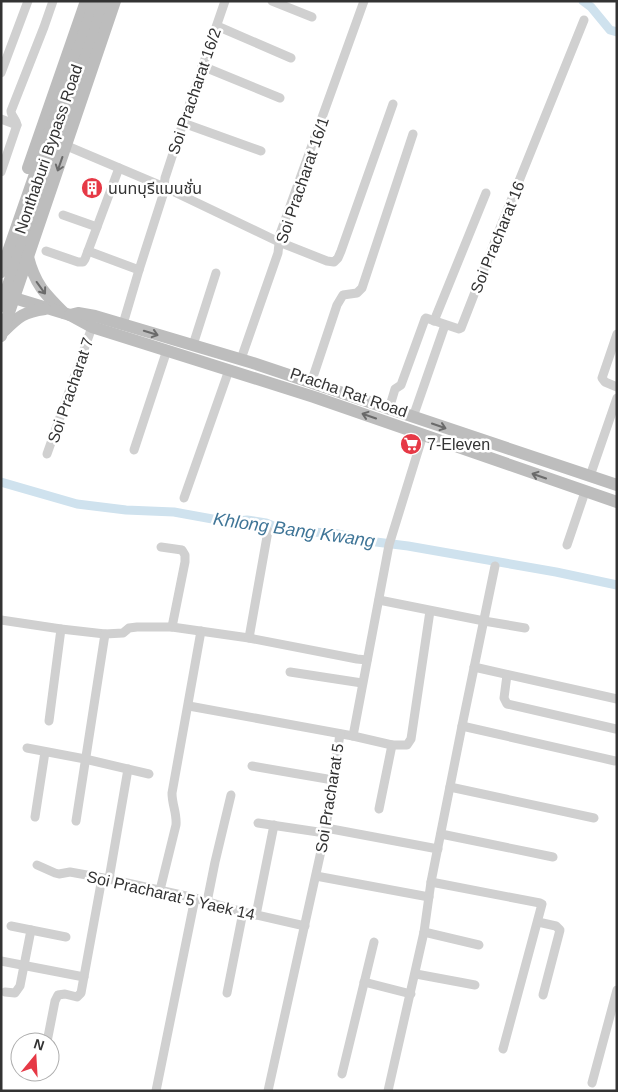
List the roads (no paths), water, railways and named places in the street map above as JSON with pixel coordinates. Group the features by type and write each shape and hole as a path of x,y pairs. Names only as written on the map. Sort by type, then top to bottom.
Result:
{"main road":[{"name":"Nonthaburi Bypass Road","path":"1,248 86,1"},
{"name":"Nonthaburi Bypass Road","path":"1,272 95,1"},
{"name":"Nonthaburi Bypass Road","path":"1,306 105,1"},
{"name":"Nonthaburi Bypass Road","path":"2,334 115,1"},
{"path":"6,234 8,244 18,249 27,248 34,241"},
{"path":"28,257 32,272 38,283 48,296 67,314"},
{"name":"Pracha Rat Road","path":"1,294 67,314 92,327 314,397 617,502"},
{"path":"2,334 20,316 33,311 48,309"},
{"name":"Pracha Rat Road","path":"67,314 86,314 242,360 617,485"}],"street":[{"path":"1,73 28,1"},
{"path":"1,172 17,125 16,120 11,115 11,111 53,1"},
{"name":"Soi Pracharat 16/2","path":"123,324 138,270 164,195 165,178 182,123 225,1"},
{"path":"272,1 312,17"},
{"name":"Soi Pracharat 16/1","path":"242,360 278,253 280,234 364,1"},
{"name":"Soi Pracharat 16","path":"445,325 461,328 584,20"},
{"path":"217,26 290,58"},
{"path":"202,66 280,98"},
{"path":"67,146 164,187 279,242 334,262 338,258 393,104"},
{"path":"1,119 17,125"},
{"path":"182,123 261,151"},
{"path":"311,383 337,306 343,295 357,293 362,288 413,134"},
{"path":"46,251 78,262 82,262 85,259 119,168"},
{"path":"434,321 486,194"},
{"path":"63,215 97,227"},
{"path":"88,251 138,270"},
{"path":"193,345 216,273"},
{"path":"389,409 395,389 401,385 426,318 445,325 413,417"},
{"name":"Soi Pracharat 7","path":"47,454 92,327"},
{"path":"617,334 602,376 602,380 617,387"},
{"path":"134,450 167,350"},
{"path":"184,498 229,370"},
{"path":"590,476 617,398"},
{"name":"Soi Pracharat 5","path":"268,1091 326,830 340,734 353,736 390,542 423,435"},
{"path":"567,546 585,492"},
{"path":"249,638 268,531"},
{"path":"161,547 182,550 186,555 172,627"},
{"path":"388,1091 416,974 431,882 495,566"},
{"path":"379,600 525,628"},
{"path":"353,736 392,745 407,745 411,739 430,611"},
{"path":"1,620 104,634 123,632 137,626 172,627 249,638 367,660"},
{"path":"49,721 61,629"},
{"path":"160,890 176,825 172,794 202,631"},
{"path":"76,821 104,634"},
{"path":"474,667 617,699"},
{"path":"290,672 362,683"},
{"path":"507,674 504,698 507,704 616,729"},
{"path":"189,706 340,734"},
{"path":"462,726 615,761"},
{"path":"379,809 392,745"},
{"path":"26,748 149,774"},
{"path":"35,816 46,752"},
{"path":"252,766 333,780"},
{"path":"49,1032 58,995 65,994 77,997 82,993 128,769"},
{"path":"450,786 594,818"},
{"path":"208,902 215,862 232,796"},
{"path":"258,823 326,830 438,849"},
{"path":"256,914 274,825"},
{"path":"441,834 553,857"},
{"name":"Soi Pracharat 5 Yaek 14","path":"37,865 60,874 70,872 105,878 195,898 243,912 305,926"},
{"path":"316,876 429,897"},
{"path":"431,882 540,903 542,907 503,1049"},
{"path":"156,1091 195,898"},
{"path":"227,993 243,912"},
{"path":"538,922 556,926 560,930 543,995"},
{"path":"11,926 66,938"},
{"path":"5,992 15,993 20,986 31,930"},
{"path":"424,932 479,945"},
{"path":"342,1074 374,942"},
{"path":"1,961 84,977"},
{"path":"416,974 475,985"},
{"path":"364,982 411,994"},
{"path":"592,1084 617,990"}],"waterway":[{"path":"583,1 591,7 610,30 617,32"},
{"name":"Khlong Bang Kwang","path":"1,482 77,504 126,510 174,512 229,522 247,520 266,523 285,531 333,533 368,541 408,546 556,572 617,585"}],"place":[{"name":"นนทบุรีแมนชั่น","path":"92,188"},
{"name":"7-Eleven","path":"411,444"}]}
